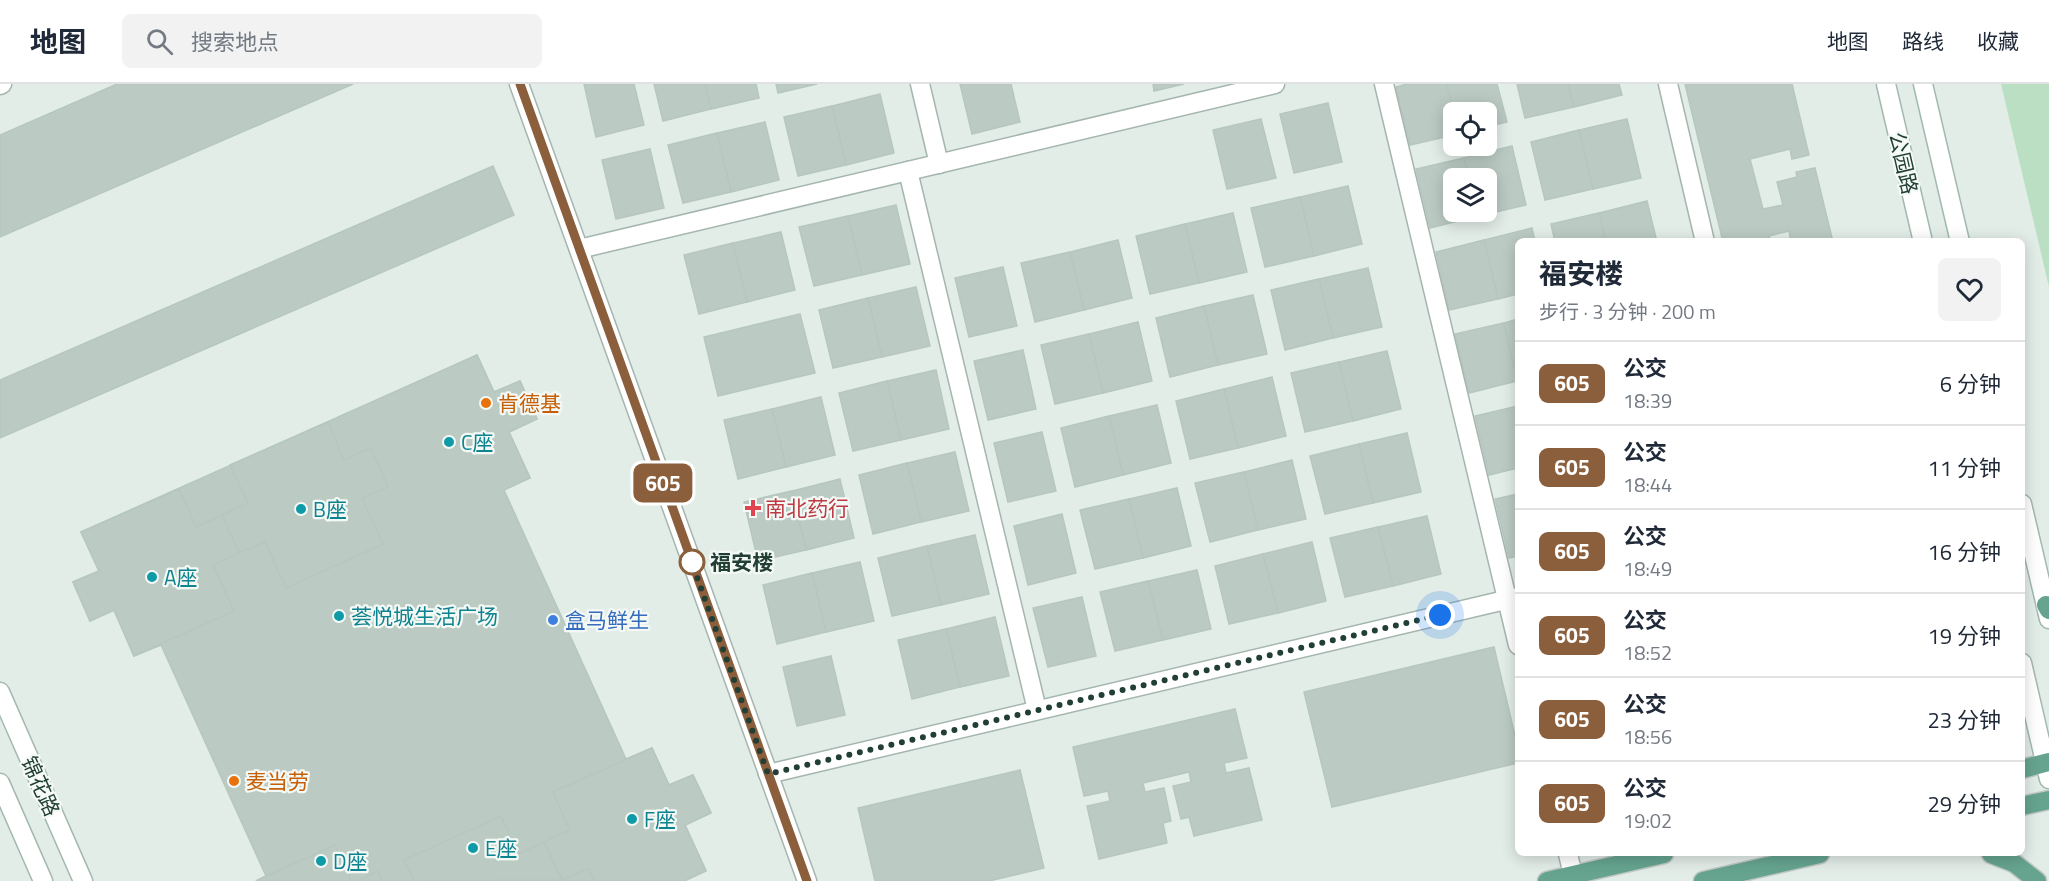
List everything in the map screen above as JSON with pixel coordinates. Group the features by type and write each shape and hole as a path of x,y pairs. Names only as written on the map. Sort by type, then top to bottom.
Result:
{"main road":[{"path":"2025,769 2048,768"},
{"path":"2025,805 2049,800"},
{"path":"1547,881 1655,856"},
{"path":"1703,881 1811,856"},
{"path":"1996,856 2014,863 2037,881"}],"street":[{"path":"519,84 807,881"},
{"path":"920,84 939,164"},
{"path":"579,249 1275,84"},
{"path":"1384,84 1513,598 1515,617"},
{"path":"1668,84 1704,238"},
{"name":"公园路","path":"1886,84 1922,238"},
{"name":"公园路","path":"1923,84 1959,238"},
{"path":"908,171 1037,710"},
{"path":"2025,516 2048,611"},
{"path":"768,774 1513,598"},
{"path":"2025,675 2048,768"},
{"name":"锦花路","path":"0,692 83,881"},
{"name":"锦花路","path":"0,783 43,881"},
{"path":"1568,856 1573,875"}],"green space":[{"path":"2001,84 2049,84 2049,287"}],"building":[{"path":"117,84 353,84 0,237 0,135"},
{"path":"584,84 634,84 644,125 596,137"},
{"path":"654,84 705,84 711,109 663,121"},
{"path":"705,84 756,84 759,98 711,109"},
{"path":"776,84 817,84 778,93"},
{"path":"960,84 1011,84 1020,122 972,134"},
{"path":"1153,84 1184,84 1154,91"},
{"path":"1407,84 1447,84 1451,102 1443,102 1443,138 1410,145 1396,87"},
{"path":"1447,84 1497,84 1507,122 1497,124 1497,102 1451,102"},
{"path":"1517,84 1568,84 1574,107 1525,118"},
{"path":"1568,84 1619,84 1622,95 1574,107"},
{"path":"1685,84 1792,84 1809,155 1792,159 1790,149 1750,159 1763,209 1783,205 1777,182 1797,177 1796,172 1815,168 1832,238 1790,238 1789,231 1769,236 1770,238 1722,238"},
{"path":"880,94 894,153 846,165 832,106"},
{"path":"1328,103 1342,162 1294,173 1280,114"},
{"path":"832,106 846,165 798,176 784,117"},
{"path":"1261,119 1276,178 1227,189 1213,130"},
{"path":"1627,119 1641,178 1593,189 1579,130"},
{"path":"765,122 779,180 731,192 717,133"},
{"path":"1579,130 1593,189 1545,200 1531,142"},
{"path":"717,133 731,192 683,203 668,145"},
{"path":"1512,146 1526,205 1497,212 1497,168 1466,168 1464,158 1497,156 1497,150"},
{"path":"650,149 664,208 616,219 602,160"},
{"path":"1464,158 1466,168 1443,168 1443,222 1454,222 1430,228 1416,169"},
{"path":"493,166 514,215 0,438 0,380"},
{"path":"1348,186 1362,244 1314,256 1300,197"},
{"path":"1300,197 1314,256 1265,267 1251,208"},
{"path":"1647,201 1656,238 1605,238 1599,213"},
{"path":"896,205 910,264 862,275 848,216"},
{"path":"1233,213 1247,272 1199,283 1185,224"},
{"path":"1599,213 1605,238 1554,238 1551,224"},
{"path":"848,216 862,275 814,286 799,227"},
{"path":"1185,224 1199,283 1150,294 1136,236"},
{"path":"1532,228 1534,238 1515,238 1515,295 1498,299 1484,240"},
{"path":"781,232 795,290 747,302 733,243"},
{"path":"1118,240 1132,298 1084,310 1070,252"},
{"path":"1484,240 1498,299 1449,310 1436,252"},
{"path":"733,243 747,302 699,314 684,255"},
{"path":"1070,252 1084,310 1035,322 1021,263"},
{"path":"1003,267 1017,326 969,337 955,278"},
{"path":"1368,268 1382,327 1333,338 1319,279"},
{"path":"1319,279 1333,338 1285,350 1271,290"},
{"path":"916,287 930,346 882,357 868,298"},
{"path":"1253,295 1267,354 1218,365 1204,306"},
{"path":"868,298 882,357 833,368 819,310"},
{"path":"1204,306 1218,365 1170,377 1156,318"},
{"path":"800,314 815,373 718,396 704,337"},
{"path":"1515,320 1515,372 1504,323"},
{"path":"1138,322 1152,381 1103,393 1089,334"},
{"path":"1504,323 1515,382 1469,393 1455,334"},
{"path":"1089,334 1103,393 1055,404 1041,345"},
{"path":"1023,350 1036,409 988,420 974,361"},
{"path":"1387,351 1401,409 1353,421 1339,362"},
{"name":"C座","path":"477,355 494,392 520,381 537,419 509,432 530,478 435,521 414,474 388,487 371,448 397,436 380,399"},
{"name":"荟悦城生活广场","path":"477,355 494,392 520,381 537,419 509,432 530,478 504,490 626,759 652,748 669,785 693,775 711,813 685,825 706,871 684,881 256,881 266,876 161,645 134,656 114,610 90,621 73,582 99,571 81,532"},
{"path":"1339,362 1353,421 1305,432 1291,373"},
{"path":"936,370 949,429 901,440 887,381"},
{"path":"1272,377 1286,436 1238,448 1224,389"},
{"path":"887,381 901,440 853,451 839,393"},
{"path":"1224,389 1238,448 1190,459 1176,401"},
{"path":"821,397 835,455 786,467 772,409"},
{"path":"1157,405 1171,463 1123,475 1109,416"},
{"path":"1515,407 1515,469 1489,475 1475,416"},
{"path":"772,409 786,467 738,479 724,420"},
{"path":"1109,416 1123,475 1075,487 1061,428"},
{"name":"B座","path":"328,422 344,460 371,448 388,487 362,498 383,544 286,588 265,542 239,553 222,515 248,503 230,465"},
{"path":"1042,432 1056,491 1008,502 994,443"},
{"path":"1407,433 1421,492 1373,503 1359,444"},
{"path":"1359,444 1373,503 1325,514 1310,456"},
{"path":"955,452 969,511 921,522 907,463"},
{"path":"1292,460 1306,519 1258,530 1244,472"},
{"path":"907,463 921,522 873,534 859,475"},
{"path":"1244,472 1258,530 1210,542 1195,483"},
{"path":"840,479 854,538 806,550 792,491"},
{"path":"1177,488 1191,546 1143,558 1129,499"},
{"name":"A座","path":"179,489 196,527 222,515 239,553 213,565 234,611 134,656 114,610 90,621 73,582 99,571 81,532"},
{"path":"792,491 806,550 758,561 744,502"},
{"path":"1515,495 1515,557 1509,558 1495,499"},
{"path":"1129,499 1143,558 1095,569 1080,510"},
{"path":"1062,514 1076,573 1028,585 1014,526"},
{"path":"1427,516 1441,574 1393,586 1378,527"},
{"path":"1378,527 1393,586 1345,597 1330,538"},
{"path":"975,535 989,594 941,605 927,546"},
{"path":"1312,542 1326,601 1278,613 1263,554"},
{"path":"927,546 941,605 892,616 878,558"},
{"path":"1263,554 1278,613 1229,624 1215,566"},
{"path":"860,562 874,621 826,632 812,573"},
{"path":"1197,570 1211,629 1163,640 1148,581"},
{"path":"812,573 826,632 777,644 763,585"},
{"path":"1148,581 1163,640 1115,651 1100,592"},
{"path":"1082,597 1096,656 1048,667 1033,608"},
{"path":"995,617 1009,676 960,687 946,629"},
{"path":"946,629 960,687 912,699 898,640"},
{"path":"1494,647 1515,735 1515,764 1332,807 1304,692"},
{"path":"831,656 845,715 797,726 783,667"},
{"path":"1235,709 1247,758 1224,763 1226,773 1249,768 1262,820 1194,836 1189,817 1181,819 1173,786 1191,782 1189,772 1143,783 1145,792 1164,788 1171,821 1163,823 1167,843 1099,859 1087,806 1110,801 1108,791 1084,796 1073,747"},
{"name":"F座","path":"652,748 669,785 693,775 711,813 685,825 706,871 684,881 594,881 588,869 562,880 544,842 570,830 553,792"},
{"path":"1020,770 1044,868 989,881 875,881 858,808"},
{"name":"E座","path":"501,816 518,854 544,842 562,880 414,881 404,860"},
{"name":"D座","path":"335,845 351,881 256,881 266,876"},
{"name":"D座","path":"378,871 382,881 357,881"}],"bus line":[{"name":"605","path":"520,84 807,881"}],"place":[{"name":"肯德基","path":"486,403"},
{"name":"C座","path":"449,442"},
{"name":"南北药行","path":"753,508"},
{"name":"B座","path":"301,509"},
{"name":"福安楼","path":"692,562"},
{"name":"A座","path":"152,577"},
{"name":"荟悦城生活广场","path":"339,616"},
{"name":"盒马鲜生","path":"553,620"},
{"name":"麦当劳","path":"234,781"},
{"name":"F座","path":"632,819"},
{"name":"E座","path":"473,848"},
{"name":"D座","path":"321,861"}],"route":[{"path":"692,562 689,555 768,774 1440,615"}]}
